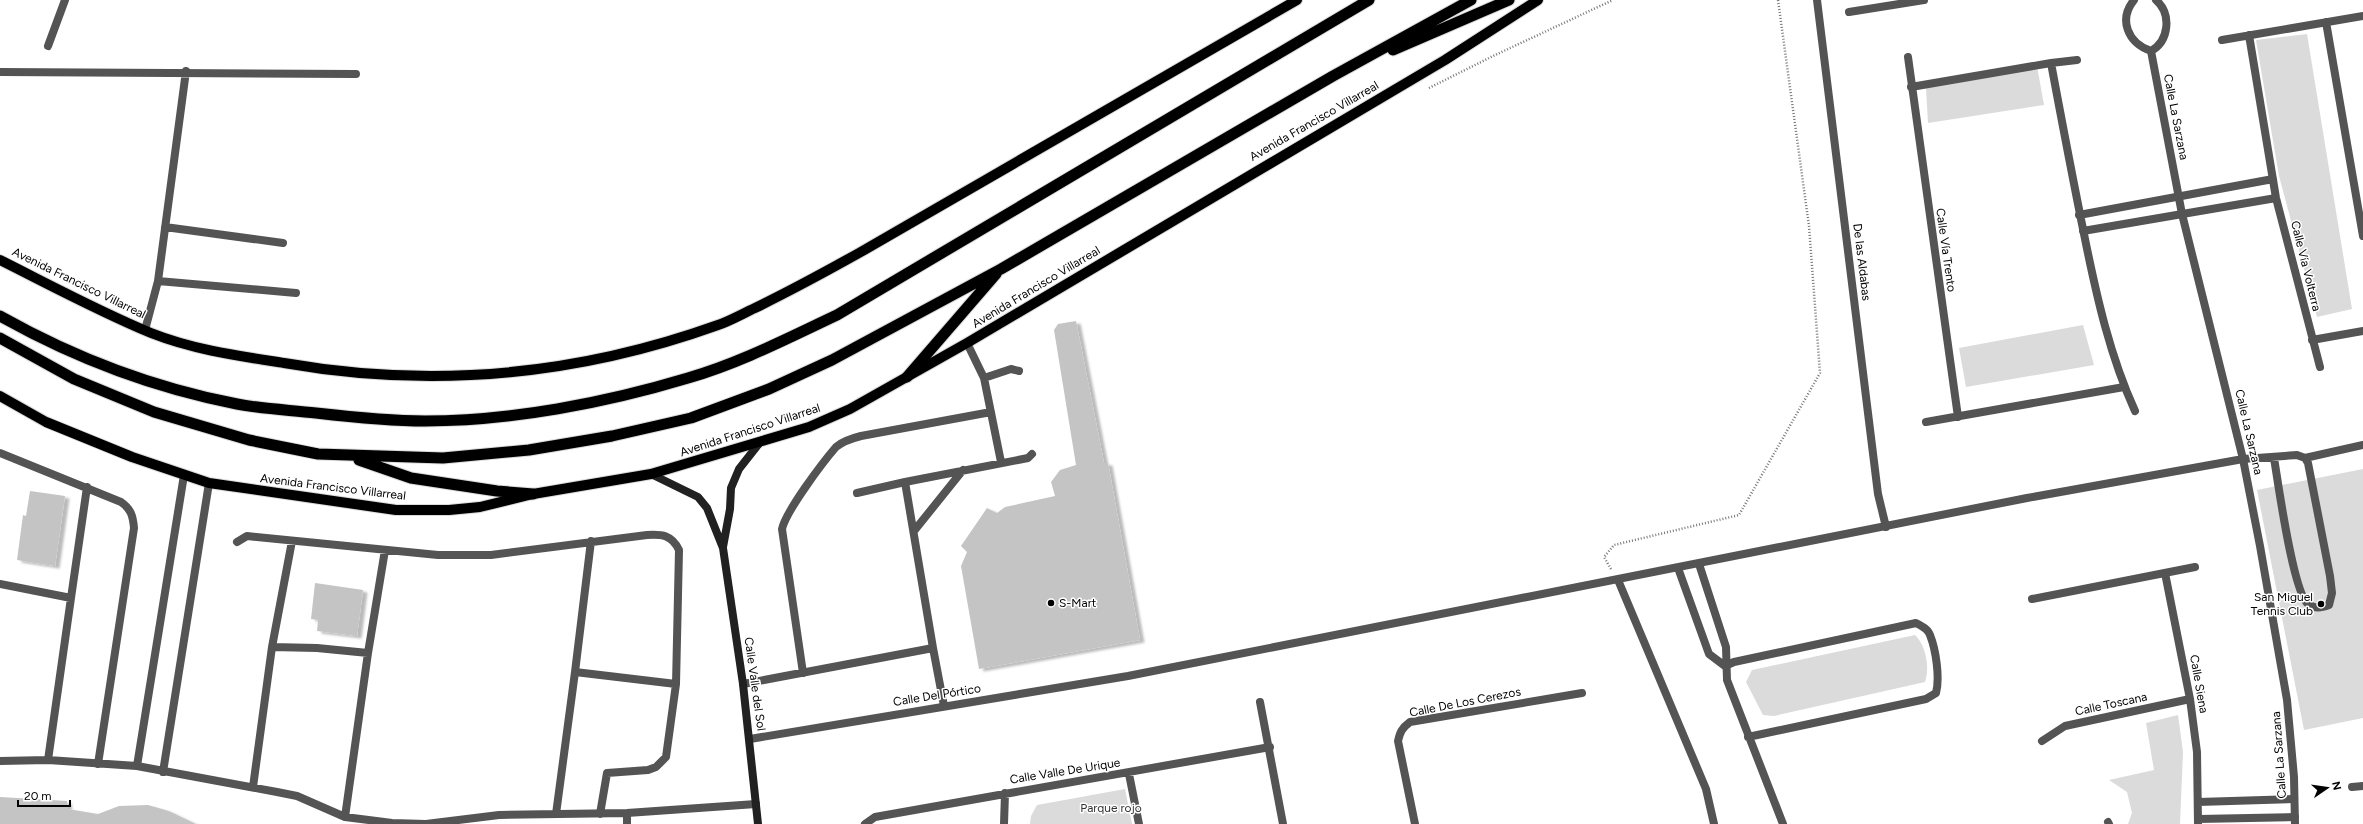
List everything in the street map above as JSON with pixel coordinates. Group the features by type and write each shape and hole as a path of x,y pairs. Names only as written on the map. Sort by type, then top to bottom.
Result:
{"highway":[{"path":"1313,34 1355,0"},
{"path":"0,316 48,343 144,379 238,404 345,417 425,421 502,416 610,399 690,377 763,350 837,314 1369,0"},
{"path":"0,338 74,379 154,412 250,440 318,454 443,458 529,450 612,436 691,418 769,389 832,360 1001,269 1333,76 1471,0"},
{"path":"1333,76 1509,0"},
{"path":"907,377 1001,269"},
{"path":"350,456 411,478 497,491 534,494"}],"main road":[{"name":"Avenida Francisco Villarreal","path":"0,260 145,330 210,351 337,372 406,377 470,376 542,370 627,352 719,325 790,291 866,250 1297,0"},
{"name":"Avenida Francisco Villarreal","path":"0,396 46,422 132,458 209,483 396,510 449,510 480,507 534,494 650,474 707,459 761,441 809,428 850,409 967,343 1445,60 1538,0"},
{"name":"Calle Valle del Sol","path":"723,548 732,488 740,469 761,441"},
{"name":"Calle Valle del Sol","path":"650,474 698,497 707,508 723,548 744,684 758,824"}],"street":[{"path":"48,46 65,0"},
{"name":"De las Aldabas","path":"1817,0 1878,494 1886,527"},
{"path":"1849,12 1924,0"},
{"path":"2134,0 2127,12 2127,29 2136,43 2151,51 2158,47 2166,29 2164,10 2156,0"},
{"path":"2222,40 2363,16"},
{"path":"2326,22 2363,236"},
{"name":"Calle Vía Volterra","path":"2249,35 2276,198 2320,367"},
{"name":"Calle La Sarzana","path":"2151,51 2182,214 2243,459 2287,700 2295,821"},
{"name":"Calle Vía Trento","path":"1908,57 1958,416"},
{"path":"1911,87 2051,63 2077,60"},
{"path":"2051,63 2079,215 2100,313 2124,387 2135,411"},
{"path":"145,330 158,281 186,71"},
{"path":"0,72 186,71 356,74"},
{"path":"2079,215 2273,179"},
{"path":"2083,231 2276,198"},
{"path":"165,228 283,243"},
{"path":"158,281 296,293"},
{"path":"2312,340 2363,331"},
{"path":"967,343 984,378 1001,462"},
{"path":"984,378 1011,369 1019,371"},
{"path":"1926,422 2124,387"},
{"path":"803,672 782,529 784,520 809,484 837,446 845,441 862,436 991,412"},
{"name":"Calle Del Pórtico","path":"750,739 1128,676 2027,498 2243,459 2274,458 2297,455 2305,458 2363,445"},
{"path":"0,453 87,487 128,507 132,515 134,528 98,764"},
{"path":"856,493 1001,462 1028,458 1032,454"},
{"path":"2274,458 2297,583 2308,603 2319,608 2329,605 2332,593 2308,464 2305,458"},
{"path":"914,531 963,470"},
{"path":"137,766 184,475"},
{"path":"905,482 932,648 944,706"},
{"path":"163,772 209,483"},
{"path":"48,760 87,487"},
{"path":"237,542 247,536 438,555 491,555 591,541 660,534 670,537 676,543 679,550 676,684 666,757 656,768 607,773 600,814"},
{"path":"253,787 272,647 292,541"},
{"path":"556,814 591,541"},
{"path":"345,817 368,653 385,550"},
{"path":"1699,564 1726,647 1725,666 1727,680 1783,824"},
{"path":"2032,599 2195,567"},
{"path":"1678,568 1709,654 1725,666"},
{"name":"Calle Siena","path":"2165,573 2190,700 2197,752 2198,821 2295,821"},
{"path":"1618,580 1706,789 1714,824"},
{"path":"0,584 71,598"},
{"path":"1725,666 1734,662 1916,623 1924,626 1930,634 1939,681 1936,693 1926,699 1748,737"},
{"path":"272,647 317,648 368,653"},
{"path":"744,684 932,648"},
{"path":"575,672 676,684"},
{"name":"Calle De Los Cerezos","path":"1415,824 1398,741 1400,732 1404,726 1410,722 1582,693"},
{"name":"Calle Toscana","path":"2042,741 2065,726 2190,700"},
{"path":"1260,702 1270,747 1283,824"},
{"name":"Calle Valle De Urique","path":"865,824 875,817 1004,793 1129,774 1270,747"},
{"path":"0,760 48,760 137,766 297,796 345,817 392,824 426,824 499,815 627,813 756,804"},
{"path":"1129,774 1139,824"},
{"path":"2352,787 2363,786"},
{"path":"1004,793 1004,824"},
{"path":"2198,802 2294,799"},
{"path":"627,813 627,824"}],"path":[{"path":"1429,88 1493,56 1613,0"},
{"path":"1618,580 1604,557 1614,545 1739,515 1820,373 1808,226 1778,0"}],"green space":[{"path":"2307,34 2352,309 2317,317 2279,176 2256,40"},
{"path":"2037,66 2044,105 1928,123 1926,88"},
{"path":"2083,325 2094,365 1966,387 1959,348"},
{"name":"San Miguel Tennis Club","path":"2363,469 2363,718 2304,730 2257,490"},
{"path":"1915,635 1922,645 1926,657 1927,670 1925,682 1774,716 1763,715 1746,682 1752,670"},
{"path":"2178,715 2183,752 2180,824 2128,824 2132,813 2127,792 2109,780 2154,770 2146,723"},
{"name":"Parque rojo","path":"1125,789 1132,824 1030,824 1031,816 1037,805"}],"building":[{"name":"S-Mart","path":"1076,321 1104,463 1108,463 1140,640 979,669 961,566 967,552 961,546 987,508 997,513 1005,507 1055,496 1051,482 1060,470 1076,465 1054,330 1058,324"},
{"path":"30,491 65,496 55,566 17,560 23,515 26,516"},
{"path":"315,583 363,590 357,636 317,631 318,620 311,619"},
{"path":"0,797 67,801 68,809 98,814 119,806 148,805 169,811 196,824 0,824"}],"place":[{"name":"S-Mart","path":"1051,603"},
{"name":"San Miguel Tennis Club","path":"2321,604"}]}
